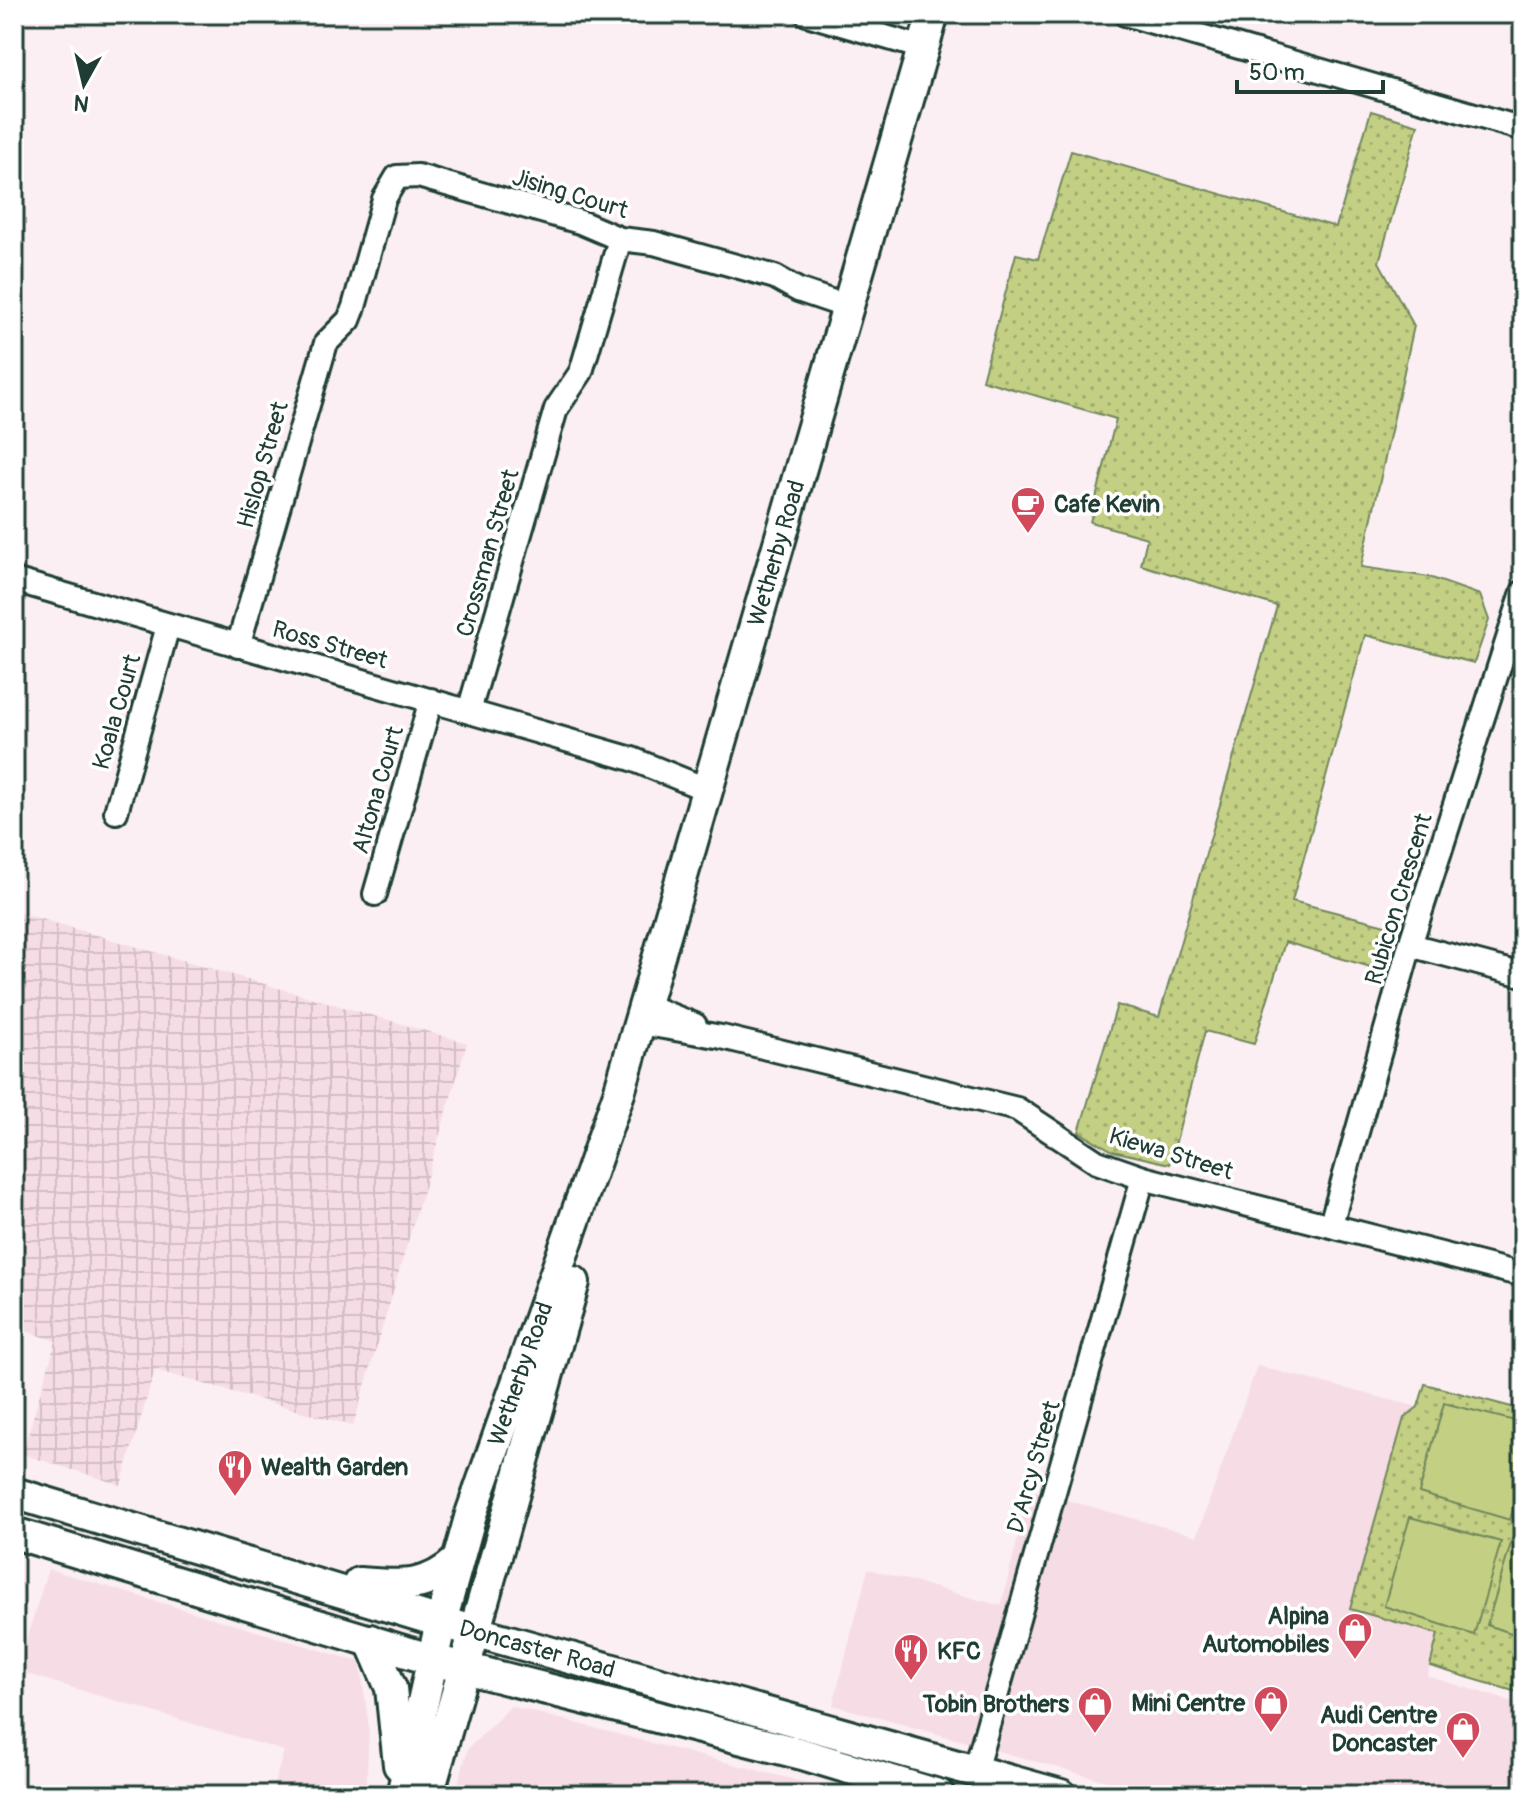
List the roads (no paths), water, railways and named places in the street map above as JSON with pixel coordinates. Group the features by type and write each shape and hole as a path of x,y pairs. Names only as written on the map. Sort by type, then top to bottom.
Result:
{"main road":[{"name":"Wetherby Road","path":"428,1795 472,1631 588,1234 619,1093 933,14"},
{"name":"Wetherby Road","path":"402,1795 457,1561 569,1228 619,1093"},
{"name":"Doncaster Road","path":"14,1493 472,1631 1061,1795"},
{"path":"120,1525 118,1545 215,1577 231,1585 245,1603"},
{"name":"Doncaster Road","path":"14,1533 433,1660 795,1753 939,1795"},
{"path":"304,1579 401,1588 425,1584 442,1575 457,1561"},
{"path":"370,1640 391,1688 402,1795"},
{"path":"795,1753 804,1722"}],"street":[{"path":"807,14 923,48"},
{"path":"1125,14 1523,129"},
{"name":"Jising Court","path":"354,307 384,199 397,177 418,176 580,222 620,239 654,243 775,277 798,290 851,298"},
{"name":"Crossman Street","path":"469,711 556,409 581,372 620,239"},
{"name":"Hislop Street","path":"238,646 326,343 349,320 354,307"},
{"name":"Ross Street","path":"14,580 710,781"},
{"name":"Rubicon Crescent","path":"1331,1224 1410,945 1517,633 1523,592"},
{"name":"Koala Court","path":"116,812 168,626"},
{"name":"Altona Court","path":"375,894 431,700"},
{"path":"1410,945 1523,975"},
{"name":"Kiewa Street","path":"642,1014 722,1037 1017,1109 1097,1162 1143,1178 1523,1275"},
{"name":"D'Arcy Street","path":"975,1771 1143,1178"}],"place":[{"name":"Cafe Kevin","path":"1028,535"},
{"name":"Wealth Garden","path":"235,1498"},
{"name":"Alpina Automobiles","path":"1355,1661"},
{"name":"KFC","path":"911,1682"},
{"name":"Mini Centre","path":"1271,1734"},
{"name":"Tobin Brothers","path":"1095,1735"},
{"name":"Audi Centre Doncaster","path":"1463,1760"}]}
